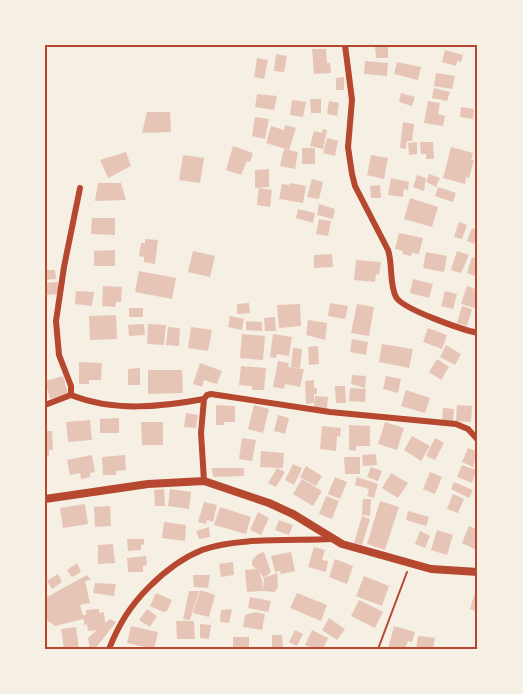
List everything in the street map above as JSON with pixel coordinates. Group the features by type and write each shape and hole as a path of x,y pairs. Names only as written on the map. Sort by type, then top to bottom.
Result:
{"street":[{"path":"345,45 351,100 349,161 356,186 392,261 392,287 396,297 403,304 459,328 478,333"},
{"path":"71,395 71,386 59,355 56,321 80,188"},
{"path":"45,405 71,395 97,404 120,405 183,403 204,399 211,394 330,412 456,424 468,429 478,440"},
{"path":"204,399 201,433 204,481"},
{"path":"45,500 148,484 204,481 269,503 293,514 332,539 431,569 478,572"},
{"path":"109,649 125,615 138,598 170,568 203,549 237,543 332,539"}],"path":[{"path":"378,649 410,563"}],"building":[{"path":"388,46 388,58 376,58 375,47"},
{"path":"312,49 326,49 327,63 330,63 331,73 314,74"},
{"path":"445,50 463,55 461,62 457,61 456,66 442,62"},
{"path":"276,54 287,56 284,72 274,71"},
{"path":"257,58 268,60 264,79 254,77"},
{"path":"365,61 388,63 387,76 364,74"},
{"path":"397,62 421,67 418,80 394,74"},
{"path":"436,73 455,76 452,89 434,86"},
{"path":"344,77 344,90 336,90 336,78"},
{"path":"434,88 450,92 447,101 432,98"},
{"path":"401,93 415,97 412,106 399,102"},
{"path":"257,94 277,96 274,110 255,107"},
{"path":"310,99 321,99 321,113 311,113"},
{"path":"292,100 306,102 303,117 290,115"},
{"path":"329,101 339,103 337,116 327,114"},
{"path":"428,101 440,103 438,114 445,116 443,126 424,123"},
{"path":"461,107 474,109 473,119 460,117"},
{"path":"147,112 170,112 171,132 142,133"},
{"path":"255,117 269,119 265,139 252,136"},
{"path":"403,122 414,124 412,141 407,141 406,149 400,148"},
{"path":"285,125 296,128 289,150 266,143 271,126 284,130"},
{"path":"323,129 327,130 323,149 310,146 314,131 322,133"},
{"path":"327,138 338,141 335,156 323,153"},
{"path":"417,142 417,154 409,155 408,143"},
{"path":"420,142 433,142 434,159 426,159 426,154 421,154"},
{"path":"233,146 253,153 241,175 226,170"},
{"path":"451,147 473,153 471,160 474,160 465,184 443,178"},
{"path":"302,148 315,148 315,164 302,164"},
{"path":"284,149 298,152 295,169 280,166"},
{"path":"126,152 131,166 108,178 100,160"},
{"path":"183,155 204,158 200,183 179,180"},
{"path":"371,155 388,158 384,179 367,175"},
{"path":"269,169 269,187 255,188 255,170"},
{"path":"429,174 440,178 436,187 426,182"},
{"path":"417,175 426,178 424,191 413,187"},
{"path":"391,178 409,182 408,190 404,189 403,197 388,195"},
{"path":"312,179 323,182 319,199 307,197"},
{"path":"98,183 121,183 126,200 95,201"},
{"path":"290,183 306,186 303,203 279,199 282,184 289,185"},
{"path":"380,185 381,198 371,198 370,186"},
{"path":"438,187 456,193 453,202 435,196"},
{"path":"259,188 272,190 270,207 257,205"},
{"path":"410,198 438,207 432,227 404,219"},
{"path":"319,204 335,209 333,219 317,215"},
{"path":"298,209 315,213 313,223 296,218"},
{"path":"92,218 115,218 115,235 91,234"},
{"path":"319,219 331,221 328,236 316,234"},
{"path":"459,222 467,225 462,239 454,237"},
{"path":"472,228 478,230 474,244 467,241"},
{"path":"399,233 423,238 419,254 412,253 411,256 395,249"},
{"path":"145,239 158,240 155,264 144,262 144,257 139,256 141,243 145,243"},
{"path":"115,250 115,266 94,266 94,251"},
{"path":"193,251 215,256 210,277 188,272"},
{"path":"457,251 469,255 461,273 451,270"},
{"path":"426,252 447,256 444,272 423,268"},
{"path":"332,254 333,267 314,268 314,255"},
{"path":"472,257 478,259 478,277 467,273"},
{"path":"356,260 381,262 379,275 376,274 375,282 354,280"},
{"path":"45,270 55,270 56,279 45,280"},
{"path":"139,271 176,278 172,299 135,292"},
{"path":"413,279 433,284 429,298 410,293"},
{"path":"58,282 59,294 45,295 45,283"},
{"path":"103,286 122,287 121,302 116,302 115,307 102,306"},
{"path":"467,286 478,290 478,309 461,304"},
{"path":"76,291 94,292 92,306 75,304"},
{"path":"445,291 457,294 453,309 441,306"},
{"path":"249,303 250,313 237,314 237,304"},
{"path":"330,303 348,306 345,319 328,316"},
{"path":"300,304 301,326 279,328 277,305"},
{"path":"357,304 374,307 369,336 351,333"},
{"path":"462,306 472,309 467,326 457,323"},
{"path":"129,308 143,308 143,317 129,317"},
{"path":"116,315 117,339 90,340 89,316"},
{"path":"230,316 244,319 242,330 228,327"},
{"path":"275,317 276,331 265,331 264,318"},
{"path":"308,320 327,323 325,340 306,335"},
{"path":"246,321 262,322 262,331 246,330"},
{"path":"144,324 145,335 129,336 128,325"},
{"path":"148,324 166,325 164,345 147,344"},
{"path":"168,327 180,328 179,346 166,345"},
{"path":"191,327 212,330 208,351 188,348"},
{"path":"428,328 447,335 442,349 423,342"},
{"path":"242,334 265,336 263,360 240,358"},
{"path":"273,334 292,337 289,356 277,354 276,358 270,357"},
{"path":"352,339 368,342 366,355 350,352"},
{"path":"382,344 413,349 409,368 379,362"},
{"path":"446,345 461,354 455,365 440,357"},
{"path":"318,346 319,364 309,365 308,347"},
{"path":"293,348 302,349 300,368 291,367"},
{"path":"437,359 449,367 441,380 429,372"},
{"path":"278,361 289,363 288,367 304,369 300,387 285,384 284,389 273,387"},
{"path":"79,362 102,363 101,380 89,380 89,384 79,384"},
{"path":"200,363 222,371 217,384 204,380 202,387 193,384"},
{"path":"241,366 266,368 264,390 252,390 252,386 239,385"},
{"path":"140,368 140,385 128,385 128,369"},
{"path":"148,370 182,370 183,393 148,394"},
{"path":"352,375 366,376 365,388 351,384"},
{"path":"63,376 68,394 50,399 45,381"},
{"path":"386,376 401,379 398,393 383,389"},
{"path":"314,380 317,394 314,394 314,403 306,404 305,381"},
{"path":"335,386 345,386 346,403 336,403"},
{"path":"350,388 366,389 365,402 349,401"},
{"path":"406,390 430,398 425,413 401,406"},
{"path":"315,396 328,397 327,409 314,408"},
{"path":"216,405 235,406 235,422 216,425"},
{"path":"254,405 269,409 263,433 248,429"},
{"path":"457,405 472,406 471,422 456,421"},
{"path":"443,408 454,409 453,422 442,421"},
{"path":"186,413 198,415 196,428 184,427"},
{"path":"278,415 289,418 285,434 274,431"},
{"path":"119,418 119,433 100,433 100,419"},
{"path":"90,420 92,440 68,442 66,422"},
{"path":"141,422 163,422 163,445 142,445"},
{"path":"385,422 404,428 397,450 378,444"},
{"path":"349,425 370,426 370,446 356,446 356,451 349,450"},
{"path":"322,426 341,428 340,437 337,436 336,451 320,449"},
{"path":"45,431 52,431 53,450 49,450 49,456 45,457"},
{"path":"412,436 430,446 421,461 404,450"},
{"path":"242,438 256,440 252,461 239,459"},
{"path":"435,438 444,443 435,460 426,456"},
{"path":"468,448 478,452 473,467 462,462"},
{"path":"261,451 284,453 283,468 260,467"},
{"path":"376,454 377,465 363,466 362,455"},
{"path":"92,455 95,472 90,473 90,477 81,479 80,473 70,475 67,460"},
{"path":"125,455 126,470 116,471 116,475 103,475 102,457"},
{"path":"344,457 360,457 360,474 345,474"},
{"path":"293,464 302,468 294,485 285,480"},
{"path":"462,465 476,470 472,483 457,477"},
{"path":"306,466 322,476 316,486 300,477"},
{"path":"371,467 382,471 378,481 367,477"},
{"path":"212,468 244,468 244,476 213,477"},
{"path":"277,468 285,472 276,487 268,483"},
{"path":"430,472 442,477 435,494 423,489"},
{"path":"391,473 408,483 398,498 382,488"},
{"path":"335,477 347,482 340,499 328,494"},
{"path":"357,477 378,484 374,498 367,496 369,489 355,485"},
{"path":"302,479 322,491 313,506 293,494"},
{"path":"454,482 473,490 469,498 451,489"},
{"path":"164,489 165,506 155,506 154,490"},
{"path":"170,489 191,492 189,509 168,506"},
{"path":"453,494 464,499 458,513 447,509"},
{"path":"326,496 339,501 332,519 319,514"},
{"path":"363,499 371,499 370,516 362,515"},
{"path":"380,501 399,507 385,550 367,544"},
{"path":"204,502 217,505 213,522 207,520 206,524 198,522"},
{"path":"85,504 88,524 63,528 60,508"},
{"path":"110,506 111,526 95,527 94,507"},
{"path":"220,507 251,517 246,534 214,525"},
{"path":"408,511 429,517 426,526 406,520"},
{"path":"258,512 269,518 261,535 250,530"},
{"path":"362,516 370,519 362,545 354,543"},
{"path":"279,520 293,525 289,535 275,530"},
{"path":"164,522 186,525 185,541 162,538"},
{"path":"469,526 478,530 478,551 462,543"},
{"path":"209,527 210,537 199,539 196,531"},
{"path":"437,530 453,535 447,555 431,550"},
{"path":"420,531 430,536 425,548 415,544"},
{"path":"127,539 144,539 144,545 141,544 141,550 128,551"},
{"path":"113,544 115,563 98,564 98,545"},
{"path":"314,547 325,550 322,560 328,561 326,572 308,567"},
{"path":"264,552 271,572 264,578 259,572 263,591 247,592 245,570 256,569 252,565 252,560"},
{"path":"291,552 295,571 281,574 280,571 275,572 271,556"},
{"path":"146,556 147,565 143,566 143,572 128,572 127,558"},
{"path":"335,559 353,566 347,584 329,577"},
{"path":"233,562 234,575 221,577 219,564"},
{"path":"77,563 81,572 72,577 67,570"},
{"path":"277,573 278,586 275,592 263,591 264,578"},
{"path":"58,574 62,582 52,589 47,581"},
{"path":"87,575 91,580 85,581 90,603 80,605 83,615 86,615 86,610 99,609 99,613 104,612 105,623 110,619 116,622 95,649 90,649 88,638 97,630 88,631 87,624 84,625 84,619 55,626 45,619 47,597"},
{"path":"193,575 210,575 208,588 194,587"},
{"path":"364,576 389,586 382,606 356,596"},
{"path":"95,583 116,584 114,596 93,593"},
{"path":"200,590 215,595 209,617 193,613"},
{"path":"189,591 199,591 190,620 183,619"},
{"path":"475,592 478,593 478,612 470,609"},
{"path":"156,593 172,600 167,611 163,612 150,606"},
{"path":"297,593 327,605 321,621 290,608"},
{"path":"250,597 271,601 268,612 248,608"},
{"path":"359,600 383,612 375,628 351,616"},
{"path":"147,609 157,616 150,627 139,620"},
{"path":"232,609 229,623 220,622 221,610"},
{"path":"255,612 265,614 262,630 243,627 245,615"},
{"path":"329,618 345,629 337,640 322,630"},
{"path":"176,621 194,621 195,639 177,639"},
{"path":"200,624 211,625 209,639 200,638"},
{"path":"131,626 158,632 154,649 127,643"},
{"path":"394,626 415,632 412,642 408,641 405,649 388,649"},
{"path":"76,627 79,649 64,649 61,629"},
{"path":"295,630 303,634 297,646 289,642"},
{"path":"312,630 328,638 323,649 314,649 305,645"},
{"path":"272,635 282,635 283,649 272,649"},
{"path":"418,636 435,638 433,649 416,649"},
{"path":"233,637 249,637 249,649 233,649"}]}
